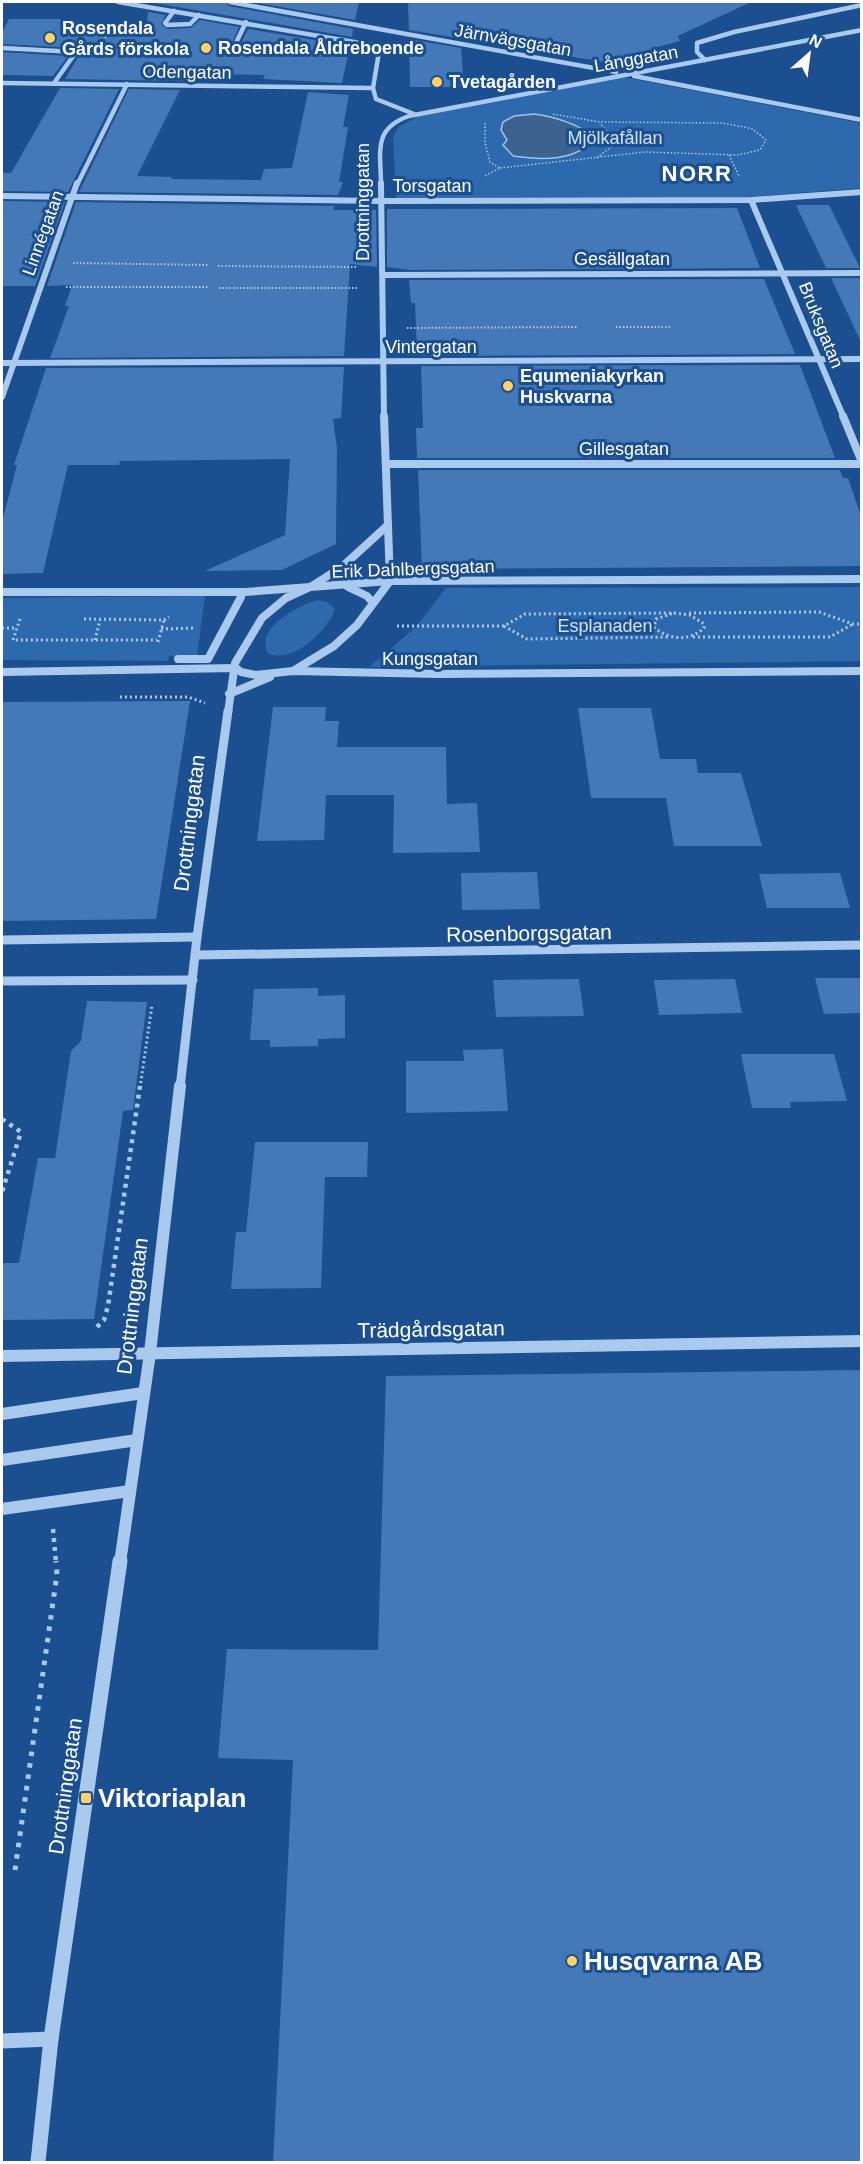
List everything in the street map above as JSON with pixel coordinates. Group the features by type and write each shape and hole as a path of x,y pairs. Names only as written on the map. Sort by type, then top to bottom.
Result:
{"street":[{"path":"117,2 372,45 379,52 373,88 376,99 415,114"},
{"name":"Järnvägsgatan","path":"230,2 625,74 861,120"},
{"path":"705,60 697,52 696,43 734,32 861,5"},
{"path":"174,11 165,23 167,25 190,24 199,15"},
{"path":"235,45 246,22"},
{"name":"Långgatan","path":"415,114 861,30"},
{"path":"2,48 76,52 54,83"},
{"name":"Odengatan","path":"2,83 373,88"},
{"name":"Linnégatan","path":"2,397 70,198 128,84"},
{"name":"Drottninggatan","path":"390,581 382,362 381,137 394,122 415,114"},
{"name":"Torsgatan","path":"2,196 382,201 751,200 861,192"},
{"name":"Bruksgatan","path":"751,200 784,274 861,463"},
{"name":"Gesällgatan","path":"383,275 861,273"},
{"name":"Vintergatan","path":"2,363 861,359"},
{"name":"Gillesgatan","path":"386,465 861,463"},
{"name":"Drottninggatan","path":"38,2163 51,2039 150,1353 197,937 229,694 237,658 255,626 285,598 310,588 351,560 388,525"},
{"name":"Erik Dahlbergsgatan","path":"2,592 348,587 390,581 861,579"},
{"path":"293,671 334,646 365,616 390,581"},
{"path":"348,587 367,596 373,603"},
{"path":"178,659 208,659 241,597"},
{"name":"Kungsgatan","path":"2,672 236,668 248,674 277,674 293,671 427,674 861,671"},
{"path":"229,694 277,674"},
{"path":"2,940 197,937"},
{"name":"Rosenborgsgatan","path":"196,955 861,945"},
{"path":"2,981 193,980"},
{"name":"Trädgårdsgatan","path":"2,1356 861,1341"},
{"path":"2,1414 143,1393"},
{"path":"2,1460 137,1440"},
{"path":"2,1509 130,1491"},
{"path":"2,2041 51,2039"}],"path":[{"path":"97,47 113,29"},
{"path":"482,177 500,168 645,152 738,155 760,150 766,140 753,129 723,123 600,122 549,113"},
{"path":"491,116 485,123 485,143 490,162 500,168"},
{"path":"596,159 612,146 609,134 600,122"},
{"path":"64,263 208,265"},
{"path":"218,266 359,267"},
{"path":"56,287 208,287"},
{"path":"219,288 360,288"},
{"path":"407,328 577,327"},
{"path":"616,327 670,327"},
{"path":"682,614 819,612 853,624 861,624"},
{"path":"674,613 656,619 654,627 662,633 676,637"},
{"path":"397,627 504,626 525,614 674,613 696,617 704,624 701,632 690,637"},
{"path":"13,640 20,619"},
{"path":"95,640 100,620"},
{"path":"504,626 527,639 830,637 853,624"},
{"path":"2,628 17,628"},
{"path":"7,643 13,640 157,640"},
{"path":"115,697 188,697 207,704 206,713"},
{"path":"90,1330 104,1320 108,1306 134,1136 153,994 141,981"},
{"path":"2,1119 21,1132 2,1192"},
{"path":"15,1870 57,1574 53,1528 43,1502"}],"green space":[{"name":"Mjölkafållan","path":"622,77 861,123 861,188 745,197 396,198 393,137 398,127 423,114"},
{"name":"Esplanaden","path":"861,587 861,661 369,667 416,627 446,588"},
{"path":"205,596 197,656 169,656 168,661 2,660 2,598"},
{"path":"318,600 327,602 335,609 317,636 308,644 287,654 268,653 265,644 267,635 273,627 290,612"}],"shaded area":[{"path":"534,114 576,126 594,140 586,147 567,156 535,158 513,156 503,145 507,140 501,130 503,122 514,116"}],"building":[{"path":"149,2 226,2 229,6 353,29 352,37"},
{"path":"252,2 359,2 355,20"},
{"path":"408,2 751,2 678,36 680,41 604,62 409,30"},
{"path":"148,12 166,15 161,24 167,29 191,28 200,20 239,27 231,45 235,49 239,47 248,29 350,46 342,83 263,79 265,75 200,74 199,76 185,76 184,81 65,79 80,54 78,48 2,44 2,33 9,19 71,19 65,31 146,31"},
{"path":"409,39 461,48 464,87 410,87"},
{"path":"2,52 68,56 53,76 2,75"},
{"path":"60,88 119,89 68,192 2,191 2,173 11,173"},
{"path":"129,89 180,90 137,176 172,177 171,179 261,180 264,169 292,168 308,92 349,95 343,127 348,127 339,182 343,182 338,195 79,192"},
{"path":"2,201 65,202 35,286 2,286"},
{"path":"76,202 335,206 333,210 376,210 377,267 350,264 344,356 50,358 69,306 65,306 72,285 47,286"},
{"path":"796,205 829,205 860,268 826,268"},
{"path":"737,208 760,268 409,270 387,267 387,209"},
{"path":"831,278 861,278 861,342"},
{"path":"764,279 795,354 421,356 421,351 417,351 415,303 411,303 409,280"},
{"path":"800,365 835,458 417,458 416,428 423,428 421,366"},
{"path":"344,367 341,418 333,419 337,448 336,544 282,570 205,571 285,535 290,459 120,461 119,465 68,465 43,573 2,574 2,522 17,465 14,465 46,368"},
{"path":"418,470 840,470 843,478 848,478 861,516 861,566 422,569"},
{"path":"190,701 156,919 2,921 2,702"},
{"path":"273,707 326,707 325,721 339,721 337,747 446,747 447,804 477,803 480,852 393,853 394,795 326,795 324,840 257,841"},
{"path":"578,708 651,708 660,759 696,759 698,773 741,773 762,846 674,846 666,798 591,798"},
{"path":"537,872 540,909 462,910 461,873"},
{"path":"840,873 850,908 767,908 759,874"},
{"path":"815,978 861,978 861,1013 824,1014"},
{"path":"579,979 584,1016 496,1017 493,980"},
{"path":"735,979 742,1013 659,1015 654,980"},
{"path":"318,988 318,996 345,995 345,1038 318,1039 318,1046 270,1047 270,1040 250,1040 254,989"},
{"path":"87,1001 147,1002 133,1110 123,1111 94,1319 2,1320 2,1263 19,1263 38,1158 55,1158 71,1051 81,1041"},
{"path":"503,1049 508,1111 406,1113 406,1061 464,1061 463,1050"},
{"path":"741,1054 834,1054 847,1101 790,1102 791,1108 752,1108"},
{"path":"255,1142 368,1142 367,1177 325,1177 321,1288 231,1289 236,1232 246,1232"},
{"name":"Husqvarna AB","path":"861,1370 861,2163 273,2163 293,1760 218,1758 227,1649 378,1650 386,1376"}],"place":[{"name":"Rosendala Gårds förskola","path":"50,38"},
{"name":"Rosendala Åldreboende","path":"206,48"},
{"name":"Tvetagården","path":"437,82"},
{"name":"Equmeniakyrkan Huskvarna","path":"508,386"},
{"name":"Viktoriaplan","path":"86,1798"},
{"name":"Husqvarna AB","path":"572,1961"}],"district":[{"name":"NORR","path":"697,173"}]}
